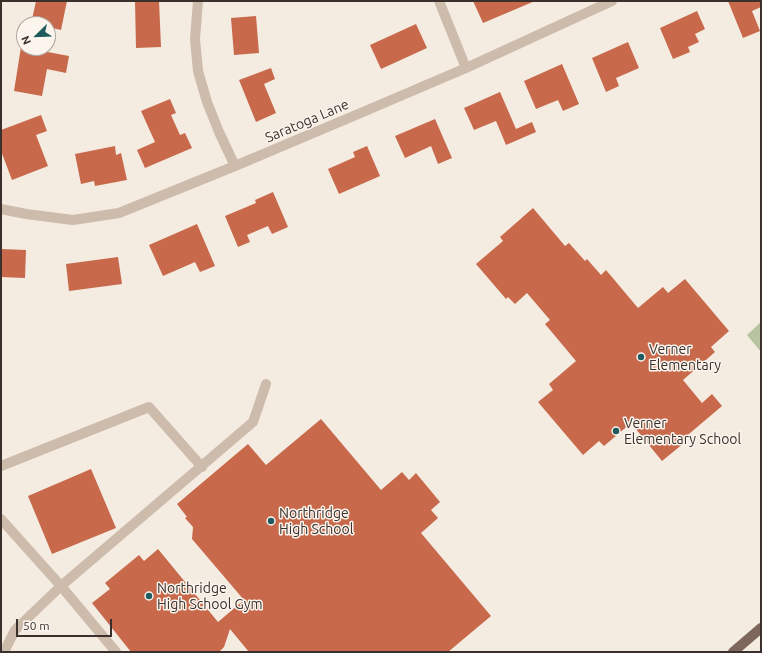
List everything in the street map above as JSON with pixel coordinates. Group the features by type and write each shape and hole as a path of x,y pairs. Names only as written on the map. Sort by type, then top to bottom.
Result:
{"main road":[{"path":"733,652 761,628"}],"street":[{"path":"198,1 195,40 198,71 207,102 235,166"},
{"path":"439,1 466,68"},
{"name":"Saratoga Lane","path":"1,209 72,220 119,213 235,166 466,68 612,1"},
{"path":"4,652 15,630 61,586 253,422 266,384"},
{"path":"1,466 149,407 202,467"},
{"path":"1,519 61,586 116,652"}],"green space":[{"path":"761,322 761,352 747,335"}],"building":[{"path":"36,1 67,1 61,30 56,29 56,16 33,16"},
{"path":"135,1 159,1 161,47 136,48"},
{"path":"473,1 535,1 483,23"},
{"path":"728,1 761,1 761,7 752,11 760,31 743,38"},
{"path":"697,11 705,29 695,34 699,42 688,47 690,52 673,59 660,28"},
{"path":"256,16 259,53 234,55 231,18"},
{"path":"416,24 427,48 381,69 370,45"},
{"path":"628,42 639,68 616,78 619,86 606,92 592,58"},
{"path":"56,54 69,56 66,73 47,69 42,96 14,91 20,56 56,56"},
{"path":"562,64 579,104 563,111 558,100 536,109 524,81"},
{"path":"271,68 275,79 264,84 276,113 256,122 239,80"},
{"path":"500,92 516,129 532,122 536,132 506,145 496,121 474,130 464,108"},
{"path":"170,99 176,113 171,115 180,135 185,133 192,148 145,168 137,150 155,142 141,111"},
{"path":"41,115 47,131 36,135 48,166 12,180 1,151 1,130"},
{"path":"435,119 452,158 438,164 431,146 405,158 395,136"},
{"path":"115,146 116,155 121,153 127,180 95,186 94,181 81,184 75,154"},
{"path":"367,146 380,176 339,194 328,169 355,157 353,152"},
{"path":"273,192 288,227 272,234 268,226 247,235 250,242 238,247 225,216 256,203 255,200"},
{"name":"Verner Elementary","path":"533,208 565,246 569,243 585,261 587,259 601,275 606,270 638,308 663,287 668,293 685,279 729,331 711,347 715,352 683,380 702,403 712,394 722,406 683,439 684,443 662,461 631,423 604,446 599,441 583,455 538,402 553,390 549,384 576,361 545,324 550,320 527,293 515,304 508,297 506,299 476,264 503,241 500,237"},
{"path":"197,224 215,266 200,272 195,262 163,276 149,245"},
{"path":"1,249 26,250 25,278 1,277"},
{"path":"118,257 122,284 69,291 66,264"},
{"path":"321,419 381,490 402,472 409,480 416,473 440,502 431,510 438,518 421,533 491,616 448,652 249,652 230,629 224,647 219,652 131,652 92,603 110,589 105,583 139,555 144,561 158,549 218,622 244,600 192,539 193,527 185,518 187,517 177,504 248,444 266,465"},
{"path":"91,469 116,528 52,554 28,496"}],"place":[{"name":"Verner Elementary","path":"641,357"},
{"name":"Verner Elementary School","path":"616,431"},
{"name":"Northridge High School","path":"271,521"},
{"name":"Northridge High School Gym","path":"149,596"}]}
